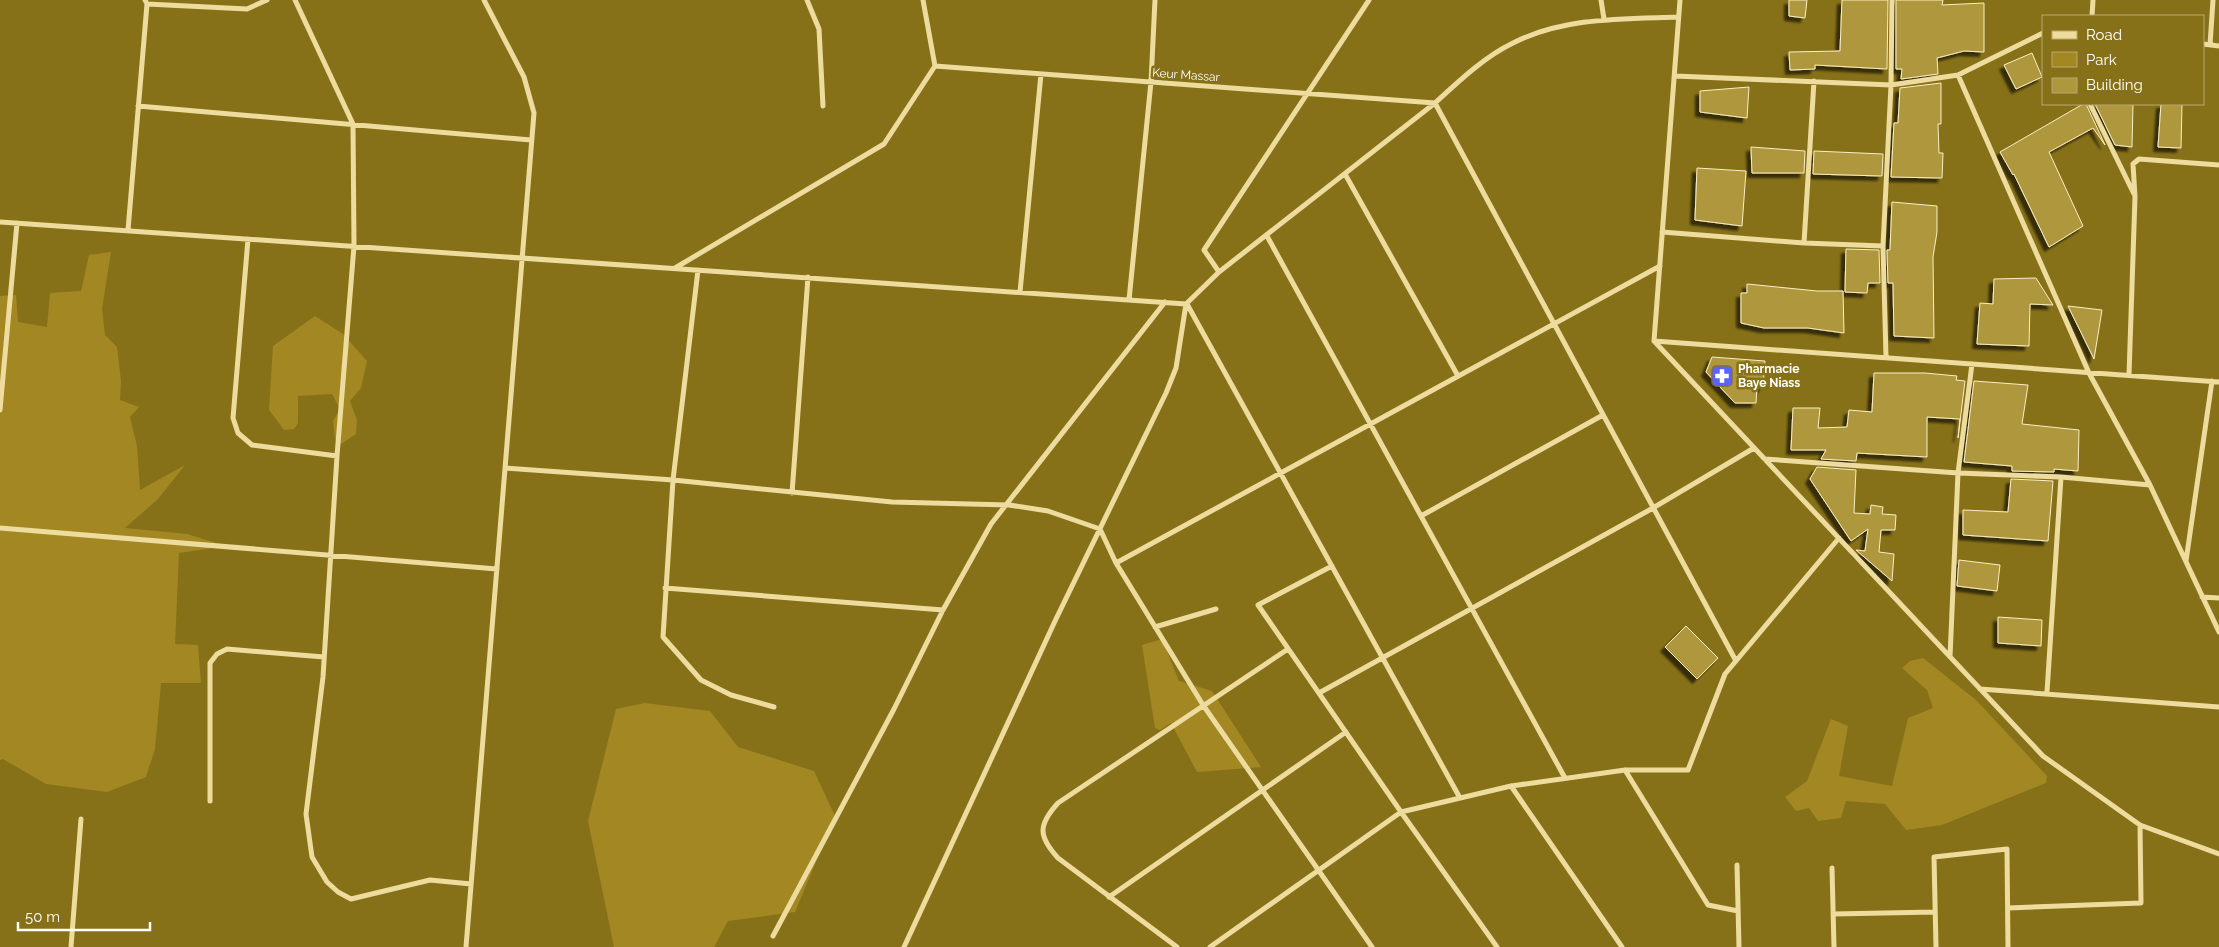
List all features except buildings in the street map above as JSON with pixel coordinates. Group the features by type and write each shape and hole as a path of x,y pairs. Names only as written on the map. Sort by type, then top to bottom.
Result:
{"street":[{"path":"128,230 146,2 247,9 267,0"},
{"path":"294,0 353,124 354,246 337,456 324,657 306,814 312,857 327,882 338,892 350,898 430,880 471,884"},
{"path":"466,947 534,113 524,77 484,0"},
{"path":"807,0 820,29 823,106"},
{"path":"675,268 884,144 936,66 923,0"},
{"path":"1129,300 1151,82 1155,0"},
{"path":"1219,272 1204,250 1369,0"},
{"path":"1601,0 1604,19"},
{"path":"1680,0 1654,341 2043,756 2140,825 2219,854"},
{"path":"1886,357 1883,246 1891,85 1892,0"},
{"path":"2092,15 2093,0"},
{"path":"2210,45 2213,0"},
{"path":"904,947 1056,619 1176,368 1186,304 1219,272 1434,103 1468,73 1513,43 1551,28 1604,19 1678,17"},
{"path":"1675,76 1891,85 1958,75 2042,33"},
{"path":"2204,44 2219,46"},
{"name":"Keur Massar","path":"936,66 1434,103"},
{"path":"1020,292 1041,74"},
{"path":"1958,75 2089,373 2150,486 2219,632"},
{"path":"1804,243 1814,81"},
{"path":"1434,103 1736,661"},
{"path":"2090,105 2135,197"},
{"path":"138,106 532,140"},
{"path":"2129,375 2135,197 2133,164 2140,159 2219,165"},
{"path":"1345,174 1458,376"},
{"path":"0,222 1186,304"},
{"path":"0,410 17,223"},
{"path":"1662,232 1804,243 1883,246"},
{"path":"1267,236 1565,778"},
{"path":"248,239 233,418 238,433 252,445 337,456"},
{"path":"1116,563 1660,266"},
{"path":"698,270 673,480 663,637 701,680 732,695 774,707"},
{"path":"792,493 808,278"},
{"path":"773,936 894,709 943,610 991,524 1008,505 1165,302"},
{"path":"1186,304 1460,798"},
{"path":"1654,341 2219,382"},
{"path":"1950,657 1958,474 1972,364"},
{"path":"2186,562 2212,381"},
{"path":"1421,516 1603,415"},
{"path":"1319,693 1653,508 1754,448"},
{"path":"1764,459 1958,474 2061,477 2150,486"},
{"path":"505,468 673,480 892,502 1008,505 1048,512 1100,530 1116,563 1203,705 1372,947"},
{"path":"2047,692 2061,477"},
{"path":"0,528 496,570"},
{"path":"1210,947 1401,812 1511,786 1565,778 1625,770 1688,770 1725,674 1838,538"},
{"path":"1332,566 1258,605 1497,947"},
{"path":"665,588 943,610"},
{"path":"2202,596 2219,598"},
{"path":"1155,627 1216,608"},
{"path":"1177,947 1058,858 1045,844 1042,835 1046,816 1058,802 1288,648"},
{"path":"210,801 210,663 217,654 227,649 324,657"},
{"path":"1980,689 2047,692 2219,707"},
{"path":"1109,897 1346,732"},
{"path":"1625,770 1708,905 1738,911"},
{"path":"1511,786 1622,947"},
{"path":"71,947 81,819"},
{"path":"2008,908 2141,903 2140,825"},
{"path":"1936,947 1934,857 2007,849 2008,947"},
{"path":"1737,865 1739,947"},
{"path":"1832,868 1834,947"},
{"path":"1833,914 1935,912"}],"green space":[{"path":"111,252 102,309 105,335 117,347 121,381 120,400 139,407 130,417 137,446 140,490 185,465 158,499 125,528 187,534 226,546 179,553 175,644 198,645 201,683 161,683 155,749 146,777 107,792 46,784 3,759 0,760 0,296 16,295 18,322 47,327 50,293 81,291 89,255"},
{"path":"315,316 343,334 367,361 361,388 350,401 357,420 356,434 341,444 335,439 333,421 340,409 332,394 298,396 298,423 294,429 284,430 269,410 273,346"},
{"path":"1162,639 1179,681 1212,691 1261,767 1197,772 1171,723 1160,730 1155,728 1142,645"},
{"path":"1923,658 1976,700 2047,776 2046,783 1942,825 1906,830 1885,804 1846,801 1841,818 1818,821 1809,808 1796,811 1785,797 1807,781 1831,719 1848,726 1839,776 1892,786 1908,718 1933,708 1927,690 1902,668 1910,661"},
{"path":"645,703 710,711 738,747 814,771 835,816 795,912 728,921 714,947 614,947 588,821 616,709"}],"place":[{"name":"Pharmacie Baye Niass","path":"1722,376"}]}
